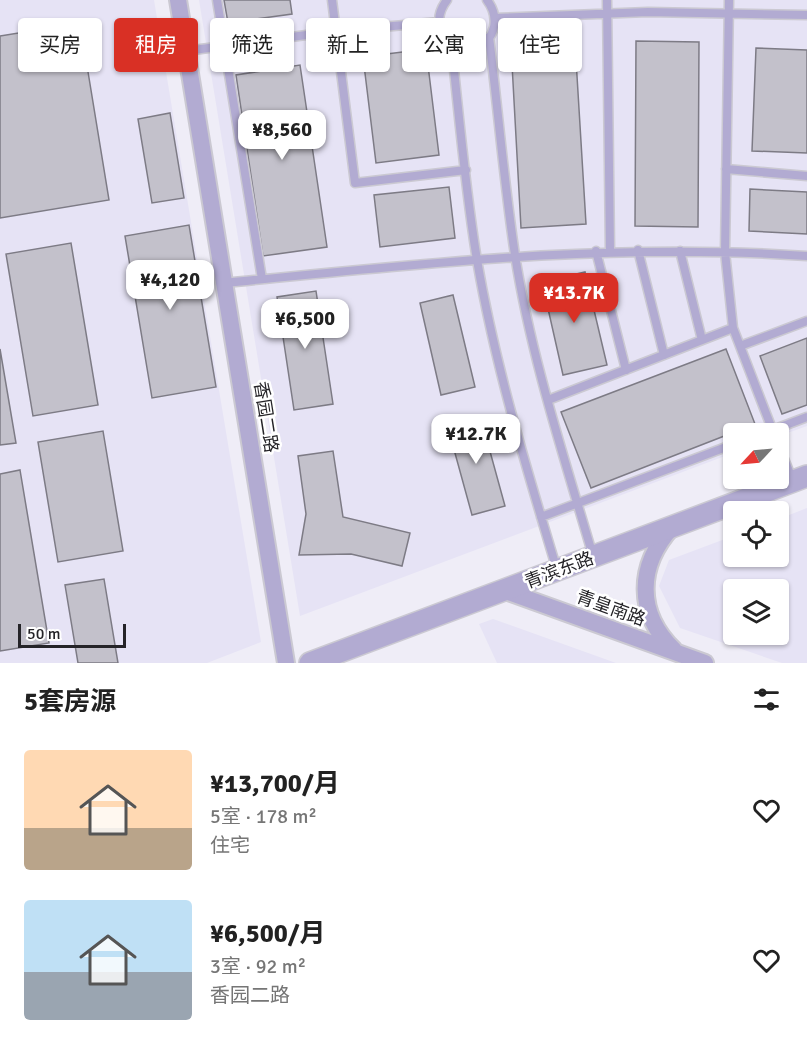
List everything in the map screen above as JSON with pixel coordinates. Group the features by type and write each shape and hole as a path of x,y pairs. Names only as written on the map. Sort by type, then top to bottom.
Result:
{"street":[{"name":"香园二路","path":"178,0 181,18"},
{"name":"香园二路","path":"189,72 286,663"},
{"name":"青滨东路","path":"310,663 800,479"},
{"path":"672,527 652,556 645,591 654,626 677,653"},
{"name":"青皇南路","path":"503,590 705,663"}],"lane":[{"path":"217,0 220,18"},
{"path":"332,0 334,18"},
{"path":"440,18 440,13 447,0"},
{"path":"487,0 495,18 489,37 515,255 548,400 594,556"},
{"path":"608,0 610,251"},
{"path":"729,0 725,252 733,328 770,423"},
{"path":"495,18 608,13 728,12 807,15"},
{"path":"228,72 262,279"},
{"path":"341,72 355,183 466,170"},
{"path":"455,72 477,258 504,384 558,570"},
{"path":"726,170 807,176"},
{"path":"638,250 664,355"},
{"path":"596,251 626,370"},
{"path":"224,283 477,258 596,251 725,252 807,256"},
{"path":"680,251 702,340"},
{"path":"740,346 807,321"},
{"path":"548,400 733,328"},
{"path":"789,425 807,417"},
{"path":"541,517 723,448"},
{"path":"789,462 800,479"}],"shaded area":[{"path":"0,0 154,0 157,18 114,18 114,72 166,72 261,642 207,663 0,663"},
{"path":"199,0 807,0 807,426 789,432 789,423 723,423 723,457 300,616 211,72 294,72 294,18 210,18 210,67"},
{"path":"807,508 807,663 782,663 730,645 789,645 789,579 723,579 723,643 680,628 659,586 669,560 723,540 723,567 789,567 789,515"},
{"path":"493,619 616,663 497,663 479,624"}],"building":[{"path":"224,0 290,0 292,14 264,18 227,18"},
{"path":"18,33 18,72 88,72 109,200 0,218 0,36"},
{"path":"636,41 699,42 698,227 635,226"},
{"path":"756,48 807,50 807,153 752,151"},
{"path":"402,52 402,72 429,72 439,155 376,163 365,72 390,72 390,54"},
{"path":"300,65 327,247 263,256 236,75 255,72 294,72 294,66"},
{"path":"512,72 577,72 586,224 521,228"},
{"path":"170,113 184,198 152,203 138,119"},
{"path":"449,187 455,238 380,247 374,195"},
{"path":"750,189 807,192 807,234 749,231"},
{"path":"189,225 216,387 152,398 125,236"},
{"path":"71,243 98,405 33,416 6,254"},
{"path":"585,272 607,365 563,375 542,282"},
{"path":"316,291 333,404 294,410 277,297"},
{"path":"453,295 475,387 441,395 420,303"},
{"path":"807,338 807,405 782,414 760,356"},
{"path":"0,349 16,443 0,445"},
{"path":"726,349 755,423 723,423 723,436 591,488 561,412"},
{"path":"480,415 505,506 472,515 447,424"},
{"path":"103,431 123,551 58,562 38,442"},
{"path":"333,451 343,517 410,533 402,566 351,554 299,555 306,514 298,456"},
{"path":"20,470 49,643 0,651 0,474"},
{"path":"104,579 118,663 78,663 65,585"}]}
